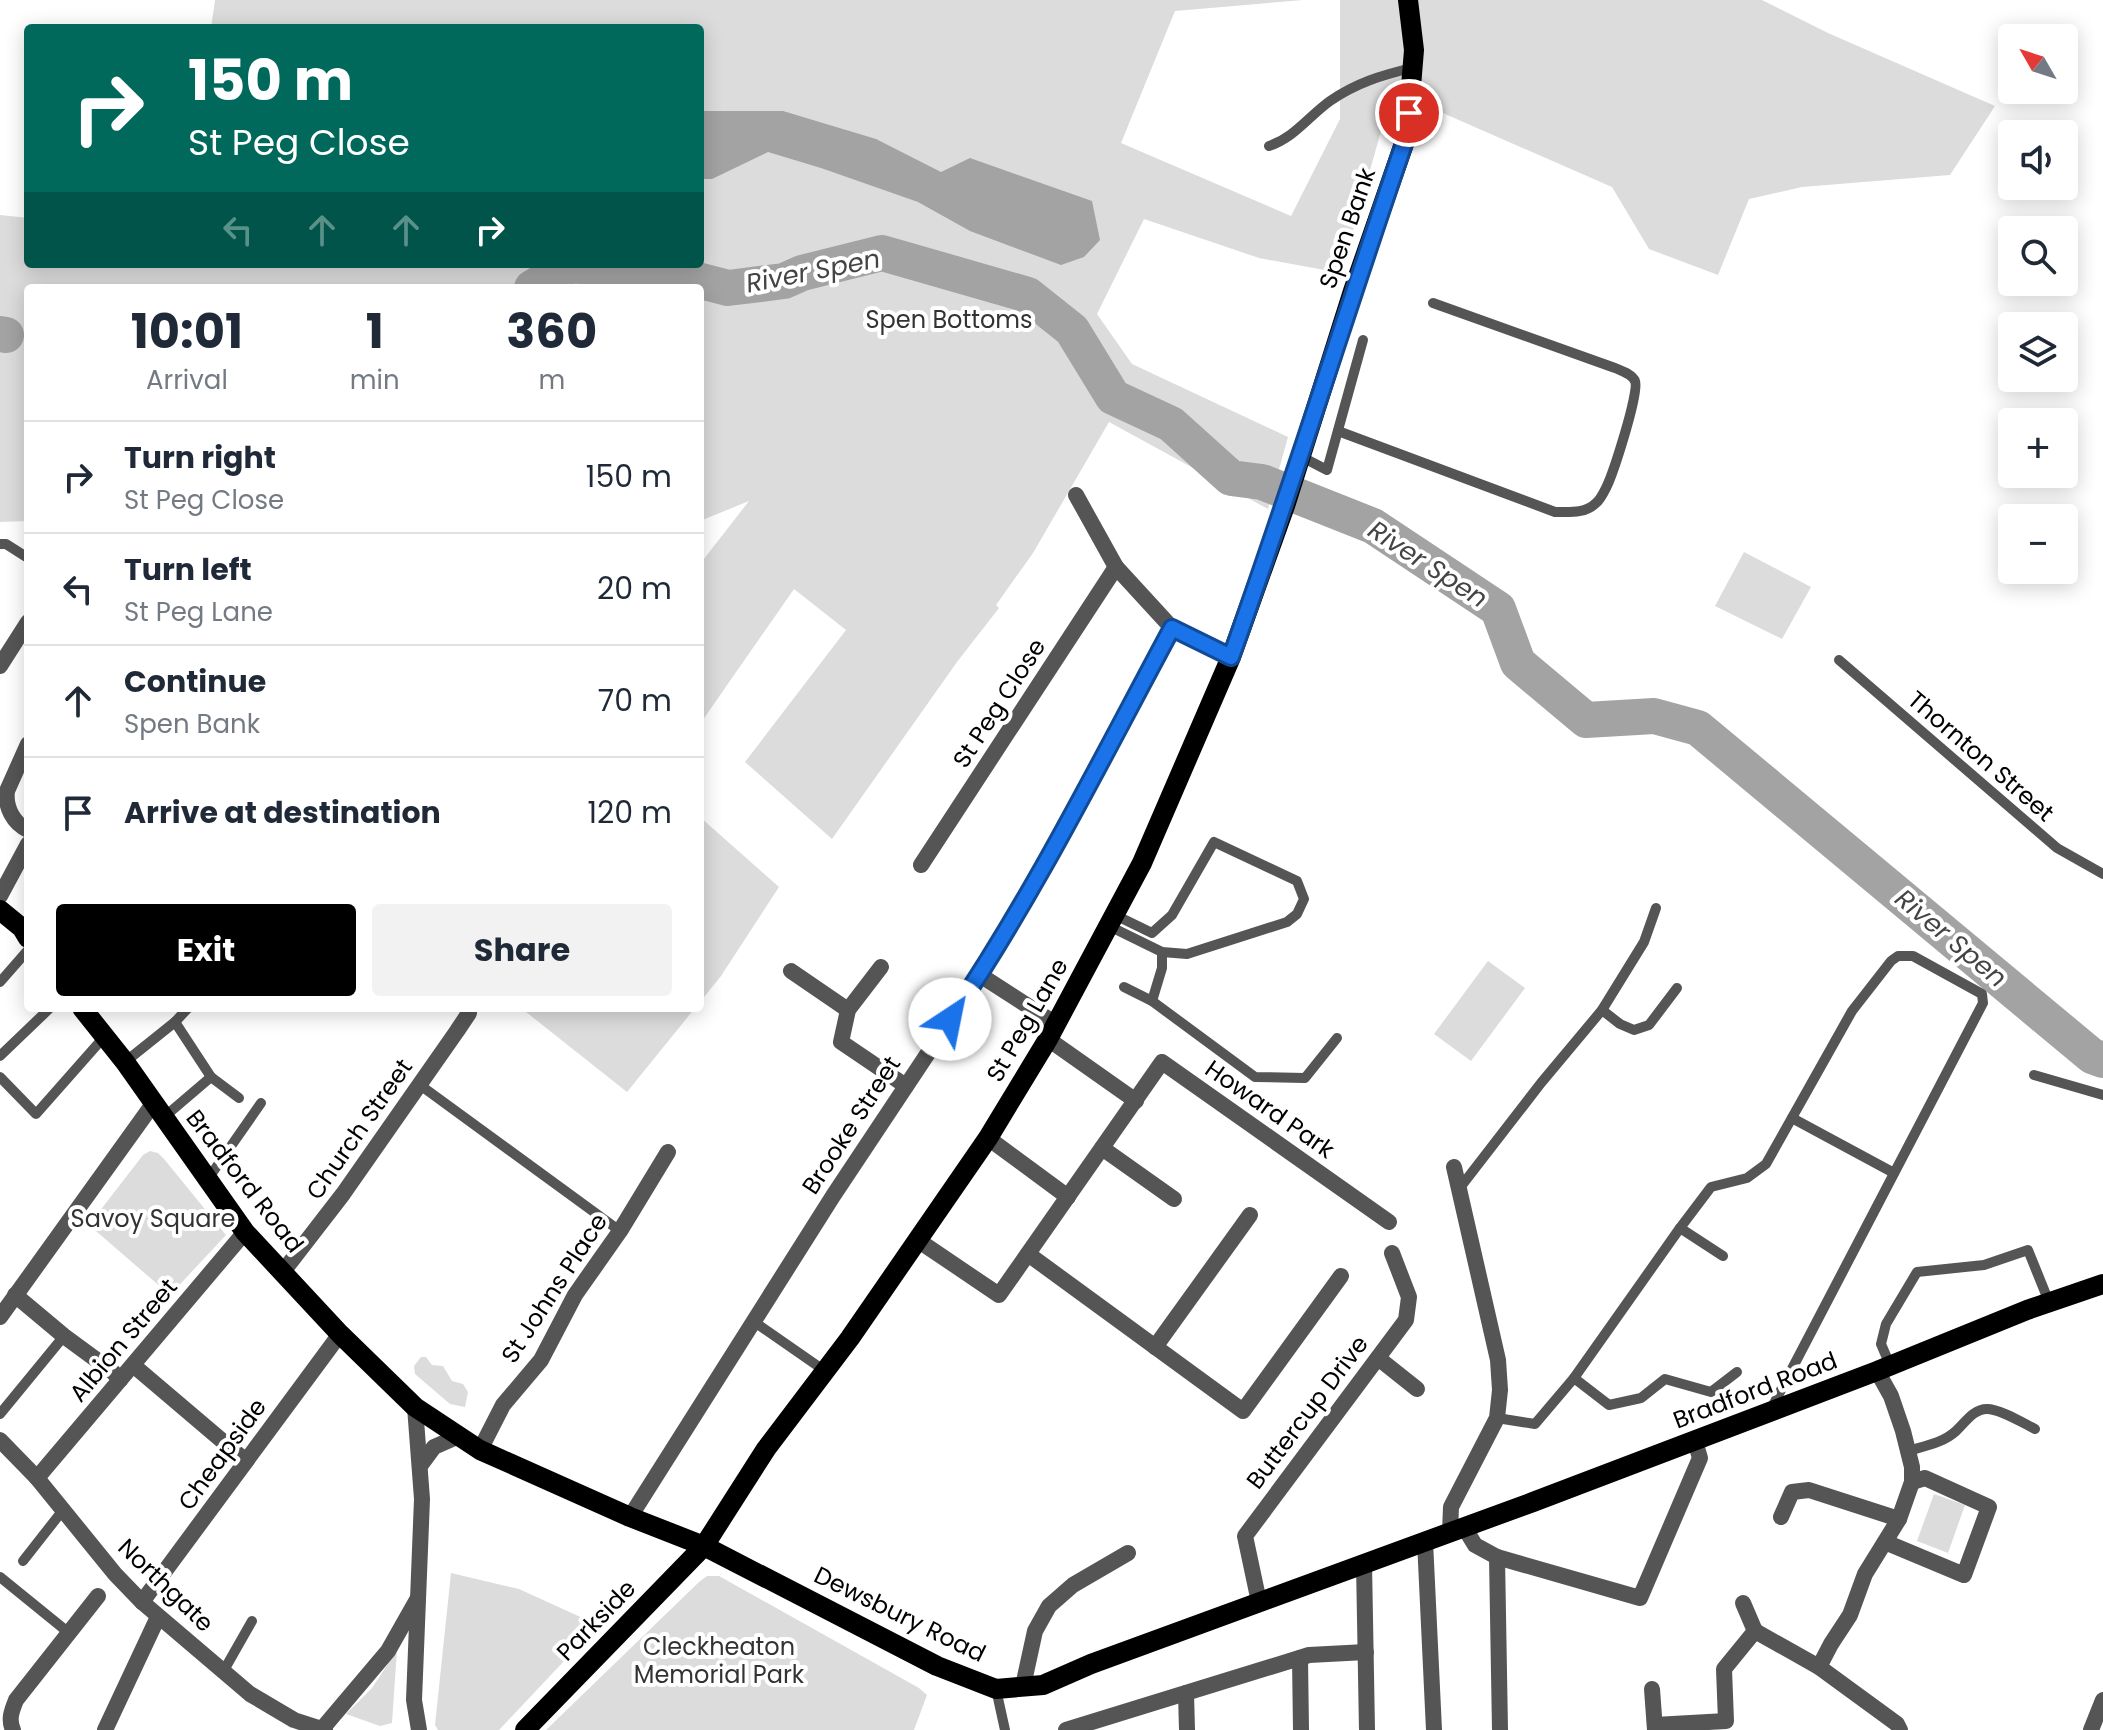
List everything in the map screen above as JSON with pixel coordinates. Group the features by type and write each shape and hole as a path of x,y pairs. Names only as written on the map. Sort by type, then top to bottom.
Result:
{"main road":[{"name":"Spen Bank","path":"1298,462 1407,135 1414,50 1408,0"},
{"name":"St Peg Lane","path":"704,1546 766,1449 919,1241 988,1138 1052,1031 1142,863 1231,657 1298,462"},
{"path":"0,910 24,931"},
{"name":"Bradford Road","path":"85,1012 125,1062 245,1232 340,1334 415,1407"},
{"name":"Bradford Road","path":"1425,1541 2103,1284"},
{"name":"Dewsbury Road","path":"415,1407 480,1450 630,1517 704,1546 937,1666 996,1689 1043,1685 1091,1664 1425,1541"},
{"name":"Parkside","path":"525,1730 704,1546"}],"street":[{"path":"1076,495 1116,567 1172,628 1231,657"},
{"name":"St Peg Close","path":"921,865 1116,567"},
{"path":"0,666 24,628"},
{"name":"Brooke Street","path":"630,1517 753,1321 980,975 1032,889 1172,628"},
{"path":"24,753 6,797 16,822 24,828"},
{"path":"0,896 24,851"},
{"path":"881,967 848,1010 841,1042 906,1086"},
{"path":"791,971 848,1010"},
{"path":"980,975 1136,1101"},
{"name":"Church Street","path":"282,1273 343,1194 469,1012"},
{"name":"Howard Park","path":"919,1241 999,1295 1162,1062 1389,1222"},
{"path":"0,1317 158,1111"},
{"path":"988,1138 1068,1197"},
{"path":"1102,1148 1174,1199"},
{"name":"St Johns Place","path":"480,1450 503,1405 541,1360 575,1295 620,1231 668,1152"},
{"path":"1454,1167 1498,1360 1500,1390 1497,1418 1451,1507 1457,1530 1497,1557 1640,1598 1652,1557 1700,1458 1695,1441"},
{"path":"1155,1347 1250,1215"},
{"name":"Albion Street","path":"37,1478 245,1232"},
{"name":"Buttercup Drive","path":"1259,1602 1245,1536 1406,1320 1409,1297 1392,1253"},
{"path":"1028,1254 1243,1411 1341,1276"},
{"path":"15,1295 120,1380"},
{"name":"Cheapside","path":"142,1602 340,1334"},
{"path":"1378,1358 1417,1389"},
{"path":"133,1365 246,1461"},
{"path":"1819,1667 1850,1615 1865,1574 1899,1519 1912,1482 1908,1451 1884,1368"},
{"path":"415,1407 422,1499 414,1700 419,1730"},
{"path":"420,1466 434,1447 459,1436"},
{"name":"Northgate","path":"0,1440 37,1478 115,1574 158,1617 250,1694 294,1720 324,1729"},
{"path":"1885,1542 1964,1575 1989,1507 1925,1478 1912,1482"},
{"path":"1781,1517 1792,1492 1809,1490 1899,1519"},
{"path":"1425,1541 1434,1730"},
{"path":"1023,1686 1035,1631 1049,1606 1073,1585 1128,1553"},
{"path":"1497,1557 1500,1730"},
{"path":"1364,1563 1367,1730"},
{"path":"7,1728 16,1700 98,1596"},
{"path":"324,1729 388,1651 418,1598"},
{"path":"1743,1603 1755,1631 1819,1667 1897,1724 1900,1730"},
{"path":"105,1730 158,1617"},
{"path":"1652,1689 1655,1728 1726,1721 1724,1669 1755,1631"},
{"path":"1076,1729 1309,1655 1366,1652"},
{"path":"1300,1658 1301,1730"},
{"path":"1186,1693 1187,1730"},
{"path":"2091,1730 2103,1700"}],"lane":[{"path":"1269,146 1284,141 1330,101 1366,80 1412,68"},
{"path":"1338,431 1555,512 1580,512 1595,504 1606,488 1630,414 1637,385 1634,378 1615,368 1433,303"},
{"path":"1298,462 1327,470 1363,340"},
{"path":"0,544 6,544 24,555"},
{"name":"Thornton Street","path":"1839,660 2057,848 2103,874"},
{"path":"1214,842 1297,881 1304,899 1297,914 1287,922 1187,954 1162,952 1112,920 1152,933 1172,915 1214,842"},
{"path":"1459,1189 1602,1010 1644,942 1656,908"},
{"path":"1152,1001 1162,968 1162,952"},
{"path":"0,982 24,955"},
{"path":"1497,1418 1535,1424 1574,1378 1711,1187 1747,1178 1766,1164 1852,1011 1891,961 1898,956 1913,956 1978,991 1984,998 1983,1003 1769,1412"},
{"path":"1124,987 1152,1001 1255,1077 1305,1078 1337,1038"},
{"path":"1602,1010 1634,1030 1649,1025 1677,988"},
{"path":"0,1056 46,1012"},
{"path":"125,1062 184,1012"},
{"path":"175,1022 211,1077 239,1098"},
{"path":"0,1077 36,1114 104,1037"},
{"path":"2034,1075 2103,1095"},
{"path":"158,1111 211,1077"},
{"path":"420,1085 620,1231"},
{"path":"207,1180 261,1103"},
{"path":"1792,1118 1894,1173"},
{"path":"1680,1228 1723,1256"},
{"path":"1884,1368 1881,1344 1886,1324 1917,1272 1984,1265 2028,1250 2049,1302"},
{"path":"753,1321 825,1371"},
{"path":"0,1414 64,1336"},
{"path":"1574,1378 1609,1405 1641,1398 1665,1379 1711,1392 1737,1372"},
{"path":"1908,1451 1950,1436 1975,1413 1985,1409 2035,1429"},
{"path":"23,1561 63,1510"},
{"path":"0,1577 69,1633"},
{"path":"223,1672 252,1621"},
{"path":"996,1689 1005,1730"}],"green space":[{"name":"Spen Bottoms","path":"215,0 1303,0 1175,11 1121,143 1291,216 1340,119 1340,0 1762,0 1828,33 1995,106 1950,175 1802,187 1749,199 1718,275 1649,249 1612,187 1420,103 1387,110 1341,273 1259,258 1144,219 1097,314 1132,364 1288,437 1268,509 1109,422 1033,553 996,605 999,608 832,839 745,762 846,630 794,589 704,718 704,559 749,501 704,519 704,284 24,284 24,521 0,522 0,215 24,218 24,268 704,268 704,24 212,24"},
{"path":"1744,552 1811,587 1782,639 1715,606"},
{"path":"704,821 779,887 704,997"},
{"path":"1488,961 1525,988 1471,1061 1434,1034"},
{"path":"526,1012 692,1012 627,1092"},
{"name":"Savoy Square","path":"150,1151 164,1159 226,1235 170,1295 89,1225 143,1155"},
{"path":"421,1357 426,1357 432,1365 443,1366 452,1381 463,1384 468,1392 465,1407 450,1404 415,1374 414,1366"},
{"path":"1934,1494 1965,1505 1948,1553 1917,1541"},
{"path":"451,1573 519,1589 598,1625 499,1730 438,1730 435,1725"},
{"name":"Cleckheaton Memorial Park","path":"707,1576 719,1576 919,1688 927,1695 914,1730 546,1730"},
{"path":"397,1650 392,1723 380,1726 346,1714 372,1688"}],"shaded area":[{"path":"704,111 783,111 876,139 941,172 970,158 1092,201 1100,240 1084,257 1061,265 970,231 918,202 768,152 712,179 704,179"}],"waterway":[{"name":"River Spen","path":"605,268 674,274 728,288 784,281 802,273 882,253 1028,295 1072,330 1113,397 1171,424 1231,478 1262,482 1373,526 1498,609 1518,663 1586,720 1654,716 1698,728 2092,1056 2103,1060"},
{"name":"River Spen","path":"539,284 565,268"},
{"name":"River Spen","path":"0,334 6,335"}],"route":[{"path":"950,1019 1032,889 1172,628 1231,657 1285,506 1353,291 1407,135 1409,113"}]}
